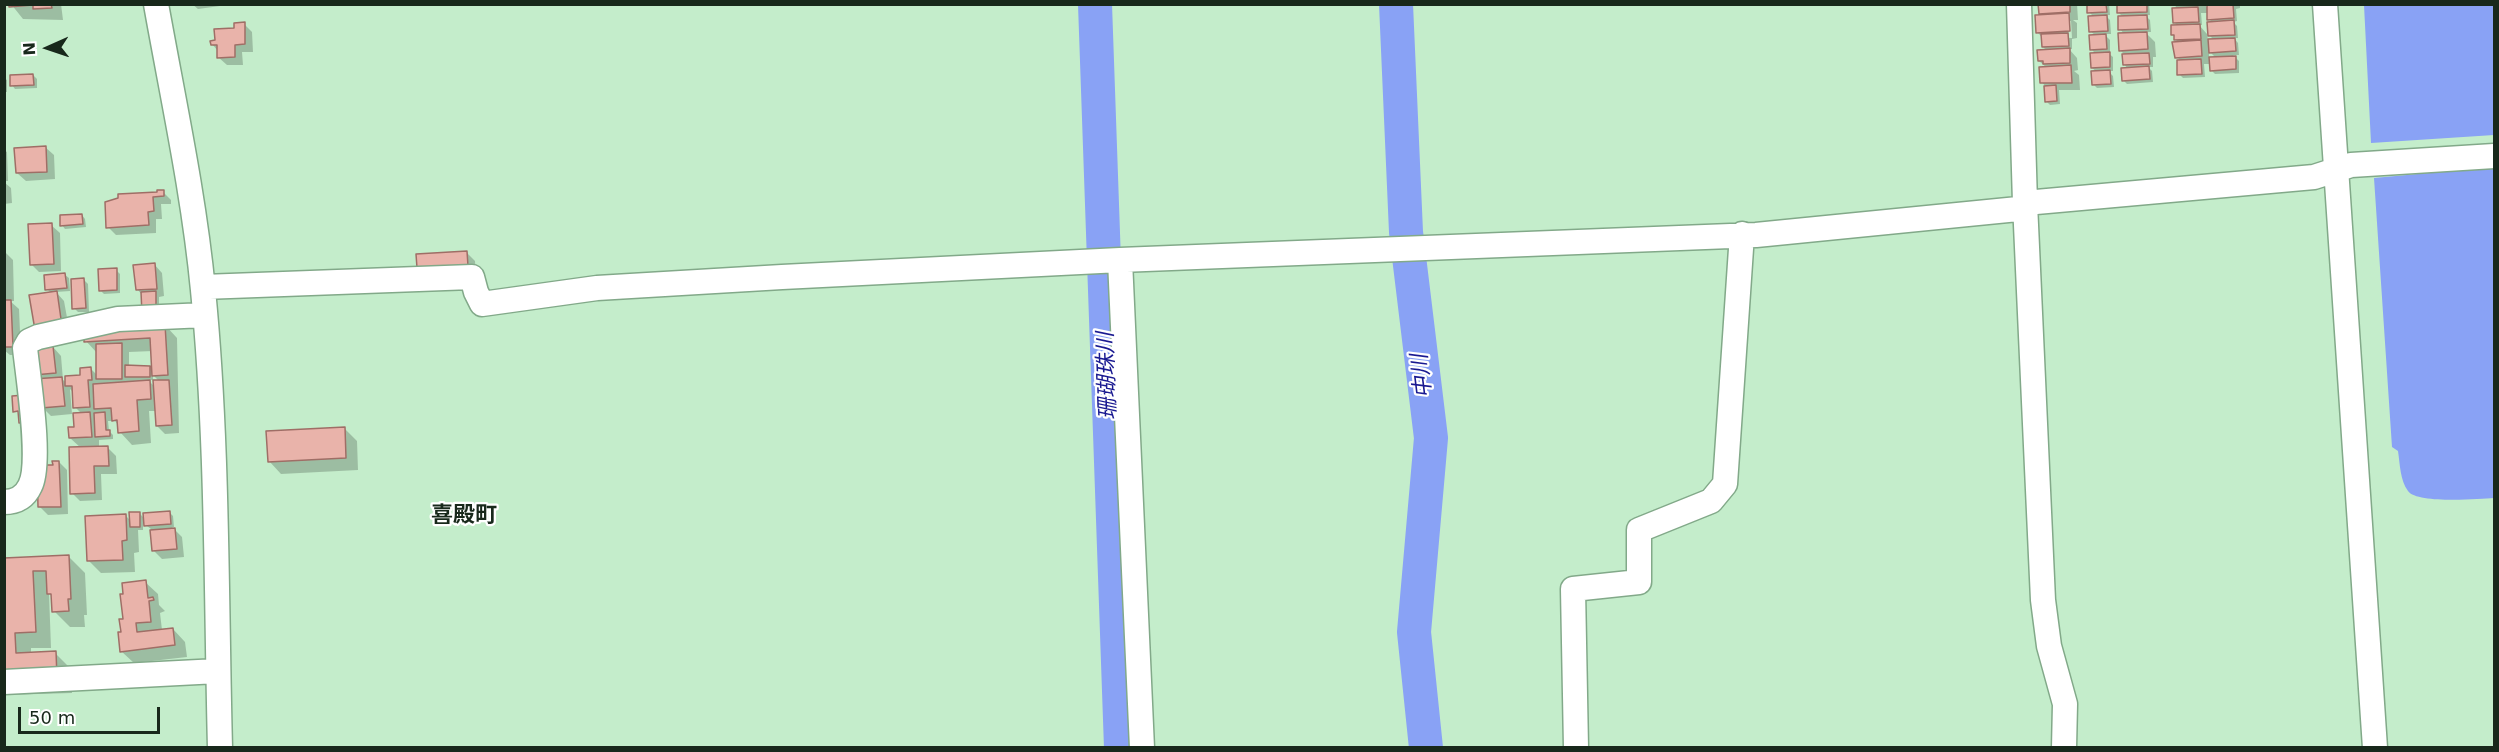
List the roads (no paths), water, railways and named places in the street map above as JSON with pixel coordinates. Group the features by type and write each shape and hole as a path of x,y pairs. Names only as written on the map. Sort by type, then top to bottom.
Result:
{"street":[{"path":"156,4 180,135 203,287 216,501 220,747"},
{"path":"2019,4 2025,203 2043,600 2049,646 2065,704 2064,747"},
{"path":"2325,4 2334,169 2375,747"},
{"path":"203,287 472,277 482,304 597,288 1117,260 1756,235 2018,209 2025,203 2314,177 2351,165 2494,156"},
{"path":"1576,747 1573,589 1639,582 1640,530 1711,501 1725,484 1742,234"},
{"path":"1117,260 1142,747"},
{"path":"4,502 14,502 23,496 31,484 35,456 25,348 29,341 118,319 205,315"},
{"path":"4,682 218,671"}],"water":[{"path":"2364,5 2494,5 2494,135 2371,143"},
{"path":"2494,167 2494,498 2448,500 2423,498 2414,495 2405,487 2398,451 2392,447 2374,178"}],"waterway":[{"name":"珊瑚珠川","path":"1095,4 1121,748"},
{"name":"中川","path":"1396,4 1406,232 1431,438 1414,632 1426,748"}],"district":[{"name":"喜殿町","path":"464,516"}]}
